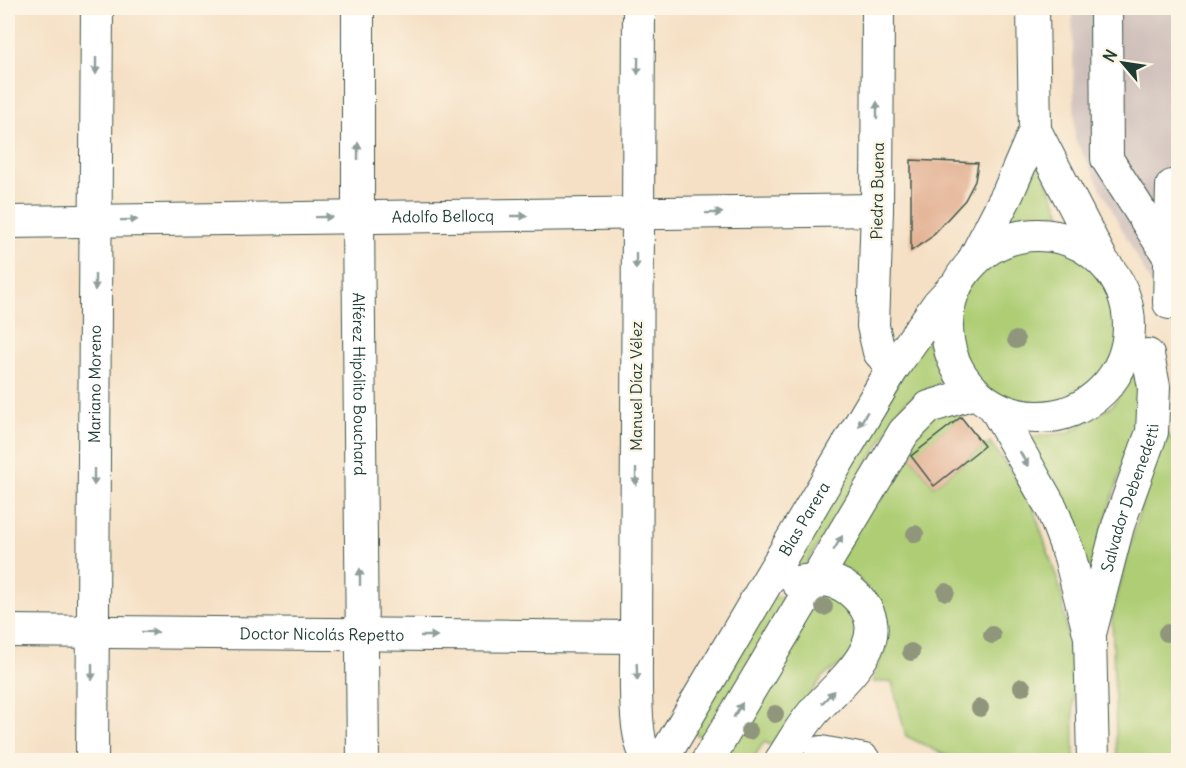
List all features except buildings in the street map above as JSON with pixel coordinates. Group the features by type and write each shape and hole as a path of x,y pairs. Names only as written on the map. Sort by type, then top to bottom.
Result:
{"street":[{"name":"Mariano Moreno","path":"92,760 97,8"},
{"name":"Alférez Hipólito Bouchard","path":"358,8 363,760"},
{"name":"Manuel Díaz Vélez","path":"639,8 636,215 636,637 639,733 644,756 650,760"},
{"name":"Piedra Buena","path":"878,8 877,210 873,326 879,352 893,368"},
{"path":"1033,8 1035,130 1008,193 949,303 947,342 952,360 985,400 1015,415 1036,418 1057,416 1077,409 1095,398 1115,373 1128,344 1127,312"},
{"path":"1106,8 1107,159 1170,258"},
{"path":"1035,130 1102,261 1116,279 1127,312 1148,355 1179,404"},
{"path":"1127,312 1174,304 1170,258 1172,186"},
{"name":"Adolfo Bellocq","path":"8,222 877,210"},
{"path":"964,273 996,245 1023,236 1052,236 1070,241 1102,261"},
{"name":"Blas Parera","path":"662,760 893,368 938,304 964,273"},
{"name":"Salvador Debenedetti","path":"1090,637 1112,546 1152,432 1154,387 1148,355"},
{"path":"708,760 903,432 929,407 985,400"},
{"name":"Salvador Debenedetti","path":"985,400 1059,525 1070,557 1090,637 1093,760"},
{"path":"763,588 816,579 832,581 849,588 862,601 873,629 868,648 856,667 811,715 808,752 864,760"},
{"name":"Doctor Nicolás Repetto","path":"8,631 636,637"}],"shaded area":[{"path":"1072,8 1178,8 1178,336 1075,139"}],"green space":[{"path":"1040,164 1061,214 1004,219"},
{"path":"1038,235 1073,242 1089,250 1102,262 1114,275 1122,291 1129,326 1122,361 1114,377 1102,390 1089,402 1073,410 1038,417 1003,410 987,402 974,390 962,377 954,361 947,326 954,291 962,275 974,262 987,250 1003,242"},
{"path":"925,336 942,382 906,401 802,571 783,574"},
{"path":"1138,368 1138,419 1085,583 1025,437 1068,433 1112,406"},
{"path":"942,410 966,413 911,457 934,486 990,442 1030,498 1061,591 1073,677 1074,760 955,760 906,736 892,682 873,682 874,673 885,647 885,620 875,598 867,588 837,563 922,418"},
{"path":"1162,426 1178,448 1178,760 1117,760 1112,616"},
{"path":"817,591 849,605 857,621 858,644 848,660 823,676 774,746 764,742 752,760 717,760"},
{"path":"791,594 704,738 689,731 768,599"}]}
